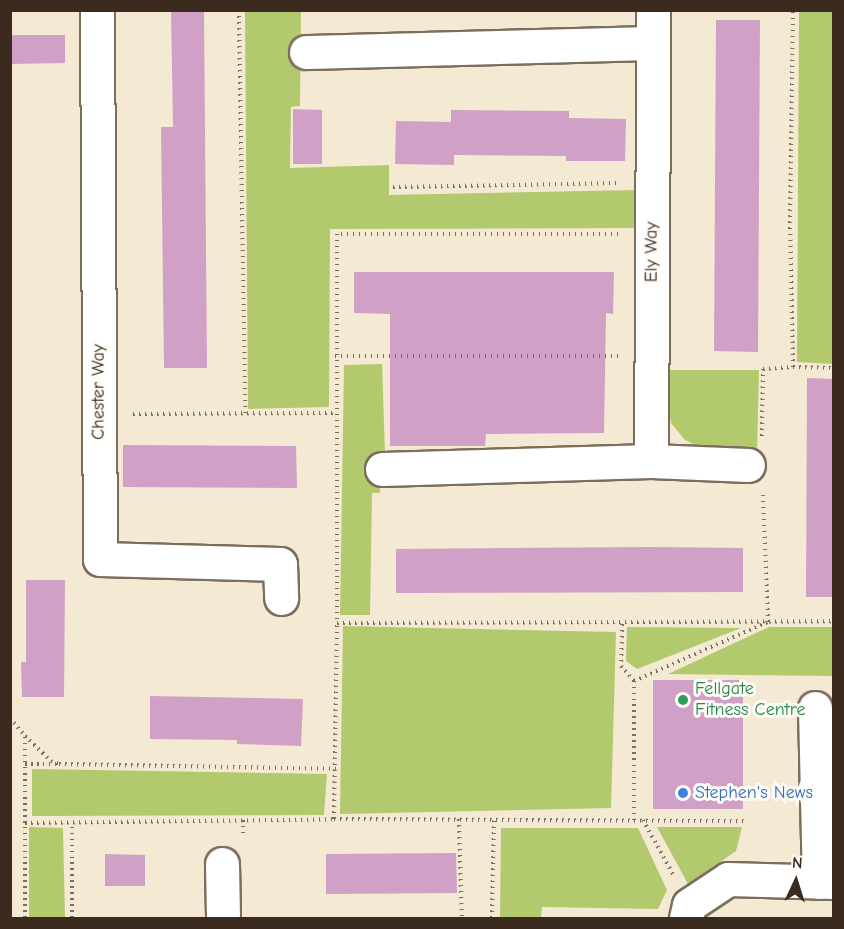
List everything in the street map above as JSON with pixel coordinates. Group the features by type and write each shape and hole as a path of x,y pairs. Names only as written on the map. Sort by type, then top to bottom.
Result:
{"street":[{"name":"Chester Way","path":"97,10 100,559 280,564 281,598"},
{"name":"Ely Way","path":"651,461 653,10"},
{"path":"306,52 653,43"},
{"path":"382,469 651,461 748,465"},
{"path":"688,912 728,879 826,882 815,708"},
{"path":"222,864 223,918"}],"path":[{"path":"239,10 245,414"},
{"path":"393,187 653,182"},
{"path":"335,356 652,356"},
{"path":"793,367 834,368"},
{"path":"99,414 336,413"},
{"path":"334,819 337,623"},
{"path":"622,624 621,666 634,681"},
{"path":"10,718 51,761 59,764"},
{"path":"25,736 25,918"},
{"path":"25,764 336,769"},
{"path":"25,823 334,819 744,821"},
{"path":"459,819 462,918"},
{"path":"492,918 494,820"},
{"path":"643,820 688,912"},
{"path":"72,822 72,918"}],"green space":[{"path":"245,11 301,11 300,106 291,107 290,168 389,165 389,195 638,190 638,228 330,229 329,407 248,409"},
{"path":"799,11 833,11 833,364 797,362"},
{"path":"382,364 385,454 378,454 380,493 372,493 370,615 340,615 344,365"},
{"path":"669,370 759,370 757,453 708,451 685,440 671,423 667,399"},
{"path":"343,626 616,632 611,808 340,814"},
{"path":"627,627 741,628 637,669 626,661"},
{"path":"769,627 833,627 833,676 668,674"},
{"path":"32,769 327,774 324,815 32,816"},
{"path":"29,827 63,828 65,918 29,918"},
{"path":"657,827 742,827 736,851 688,884"},
{"path":"501,828 638,828 667,890 658,909 542,907 541,918 500,918"}],"building":[{"path":"171,10 204,10 207,368 164,368 161,127 173,127"},
{"path":"716,20 760,20 758,352 714,351"},
{"path":"10,35 65,35 65,63 10,64"},
{"path":"293,109 322,110 322,164 293,164"},
{"path":"451,110 569,111 569,118 626,119 625,161 566,161 566,156 454,155 454,165 395,164 396,121 451,122"},
{"path":"354,272 614,272 613,314 606,313 604,433 486,434 485,446 390,446 390,314 354,313"},
{"path":"807,378 834,379 834,597 806,597"},
{"path":"123,445 296,446 297,488 123,487"},
{"path":"743,548 743,592 396,593 396,549"},
{"path":"26,580 65,580 64,697 22,697 21,662 26,662"},
{"path":"653,680 743,680 743,809 653,809"},
{"path":"150,696 303,699 301,746 237,744 237,740 150,739"},
{"path":"456,853 457,893 326,894 326,854"},
{"path":"105,854 145,855 145,886 105,886"}],"place":[{"name":"Fellgate Fitness Centre","path":"683,700"},
{"name":"Stephen's News","path":"683,793"}]}
